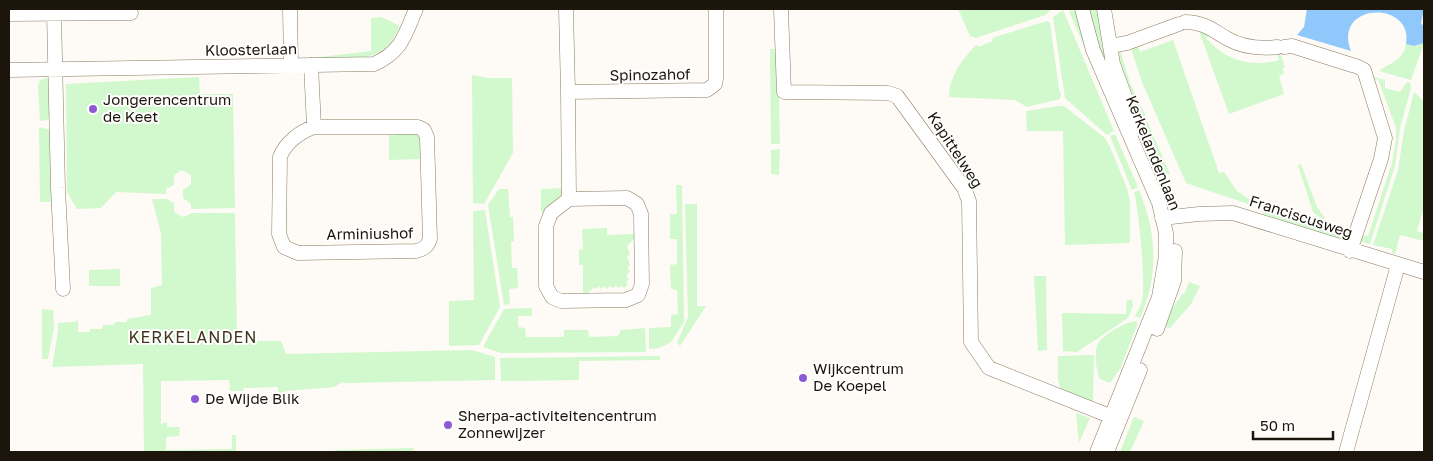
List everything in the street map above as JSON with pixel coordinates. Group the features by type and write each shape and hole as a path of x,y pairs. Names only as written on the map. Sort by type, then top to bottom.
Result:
{"street":[{"path":"290,9 291,66"},
{"name":"Kloosterlaan","path":"9,70 374,64 385,59 400,46 416,9"},
{"path":"566,9 569,199 547,218 546,286 552,297 561,301 626,300 638,295 642,284 641,214 637,204 627,198 569,199"},
{"name":"Spinozahof","path":"568,92 707,90 715,84 716,79 716,9"},
{"name":"Kapittelweg","path":"781,9 784,92 888,93 897,96 964,188 969,201 971,342 978,356 989,368 1115,418"},
{"name":"Kerkelandenlaan","path":"1082,9 1093,50 1167,217"},
{"name":"Kerkelandenlaan","path":"1097,452 1115,418 1166,308 1174,281 1175,256 1167,217 1165,194 1117,77 1104,9"},
{"path":"9,14 54,14 76,11 130,13"},
{"path":"54,14 63,289"},
{"path":"1110,46 1127,43 1182,23 1206,25 1228,40 1246,47 1263,49 1292,46 1354,65 1364,70 1385,138 1381,159 1350,250"},
{"path":"311,65 314,128"},
{"name":"Arminiushof","path":"418,127 424,130 428,147 430,239 428,244 416,250 298,253 284,247 279,234 280,157 282,151 303,131 314,128 418,127"},
{"name":"Franciscusweg","path":"1167,217 1232,213 1424,272"},
{"path":"1346,452 1398,265"},
{"name":"Kerkelandenlaan","path":"1107,452 1115,418"}],"green space":[{"path":"958,9 1052,9 1045,15 976,38 970,36"},
{"path":"1088,9 1099,9 1107,63 1105,63 1096,40"},
{"path":"1063,10 1114,131 1107,135 1065,98 1053,17"},
{"path":"1078,10 1123,127 1119,128 1069,11"},
{"path":"381,17 400,26 383,50 374,55 354,59 311,58 371,51 371,18"},
{"path":"1047,21 1050,23 1061,95 1060,99 1027,107 1015,100 949,97 954,76 961,63 975,46 978,45 978,47 993,41 992,38"},
{"path":"1205,30 1209,34 1206,38 1213,46 1230,57 1239,60 1259,63 1269,62 1279,60 1277,53 1280,52 1285,67 1282,68 1284,74 1279,76 1284,94 1229,114 1199,31"},
{"path":"1173,40 1219,173 1224,172 1237,191 1252,201 1251,205 1186,183 1142,82 1130,45 1137,44 1140,52"},
{"path":"1424,43 1411,80 1379,71 1399,58 1406,44 1414,46"},
{"path":"770,49 778,49 780,144 771,144"},
{"path":"1114,50 1120,50 1130,83 1146,117 1137,121"},
{"path":"472,75 488,78 512,78 513,153 484,204 473,203"},
{"path":"199,77 200,94 233,94 235,208 191,209 191,204 183,198 183,190 191,184 191,175 182,170 174,175 174,185 166,189 166,194 116,192 101,208 77,209 67,192 66,84"},
{"path":"1374,77 1385,80 1385,88 1400,92 1407,82 1410,83 1411,88 1400,128 1395,166 1370,244 1359,241 1362,235 1368,236 1392,163 1396,139 1396,128 1378,79 1372,81"},
{"path":"48,78 50,117 47,120 40,121 38,86 40,80"},
{"path":"1414,92 1424,101 1424,206 1417,231 1424,233 1424,241 1400,235 1395,254 1392,253 1392,249 1373,245 1398,170 1404,131"},
{"path":"1064,106 1105,138 1110,147 1127,188 1130,202 1130,243 1065,245 1063,131 1027,131 1026,111"},
{"path":"1147,121 1170,174 1161,177 1138,125"},
{"path":"39,127 50,130 52,202 40,202"},
{"path":"396,132 412,132 420,137 422,152 420,152 420,159 389,160 389,135 396,135"},
{"path":"1115,134 1138,187 1132,190 1110,136"},
{"path":"780,149 779,175 771,174 771,150"},
{"path":"1301,164 1317,207 1325,218 1323,220 1313,212 1298,165"},
{"path":"676,185 682,185 684,322 671,342 659,348 649,349 649,328 671,327 671,315 678,314 677,290 671,289 670,265 677,264 677,239 670,239 670,214 677,214"},
{"path":"564,188 563,195 544,214 541,211 541,189"},
{"path":"499,189 508,189 510,217 513,217 514,241 511,242 512,268 517,268 518,288 509,289 510,304 504,305 488,205"},
{"path":"1139,190 1149,222 1153,254 1150,286 1140,318 1135,316 1142,301 1143,264 1134,192"},
{"path":"152,199 167,199 174,203 174,212 183,217 192,213 235,213 237,341 281,341 286,354 472,350 495,357 495,380 342,382 334,387 285,391 285,394 278,394 278,387 244,388 243,391 230,391 229,380 161,381 161,424 167,422 167,427 180,427 179,436 166,437 166,450 232,449 232,435 236,435 236,452 144,452 143,364 52,367 58,323 78,320 78,332 90,332 90,329 102,329 103,325 114,325 115,322 127,322 127,319 151,315 151,288 162,285 161,233"},
{"path":"685,204 697,204 697,306 706,306 680,346 677,343 688,317"},
{"path":"1264,209 1349,238 1345,241 1263,214"},
{"path":"485,210 500,307 479,345 449,346 449,301 474,300 473,211"},
{"path":"607,228 607,235 634,234 634,239 627,246 630,254 627,257 630,265 627,268 630,271 626,276 629,279 626,282 628,284 624,288 616,286 612,288 610,286 607,289 604,286 601,289 599,286 596,289 594,287 588,293 583,293 583,265 579,265 579,250 583,249 582,229"},
{"path":"120,269 120,286 89,286 89,270"},
{"path":"1034,276 1046,276 1047,350 1038,351"},
{"path":"1189,282 1200,286 1191,304 1170,328 1161,326 1182,294 1184,294"},
{"path":"1127,300 1132,300 1133,306 1128,318 1077,352 1063,351 1062,313 1126,314"},
{"path":"532,308 532,316 518,316 518,327 525,328 526,337 564,337 564,330 588,330 589,337 618,336 621,330 645,328 646,352 501,353 483,347 504,309"},
{"path":"42,309 53,310 54,328 48,359 42,359"},
{"path":"1135,321 1138,323 1120,369 1110,383 1100,379 1097,372 1096,351 1100,340 1126,324"},
{"path":"1094,355 1093,402 1061,390 1058,380 1058,356"},
{"path":"660,356 660,360 579,361 579,380 501,381 500,358"},
{"path":"1076,413 1090,418 1079,443"},
{"path":"1134,417 1144,421 1130,452 1120,452"},
{"path":"414,448 413,452 335,452 335,450"}],"water":[{"path":"1307,9 1424,9 1421,23 1424,27 1424,43 1414,46 1406,44 1405,30 1398,20 1387,14 1374,13 1362,16 1353,23 1348,35 1351,51 1297,35 1304,27"}],"place":[{"name":"Jongerencentrum de Keet","path":"93,109"},
{"name":"Wijkcentrum De Koepel","path":"803,378"},
{"name":"De Wijde Blik","path":"195,399"},
{"name":"Sherpa-activiteitencentrum Zonnewijzer","path":"448,425"}],"district":[{"name":"KERKELANDEN","path":"193,337"}]}
